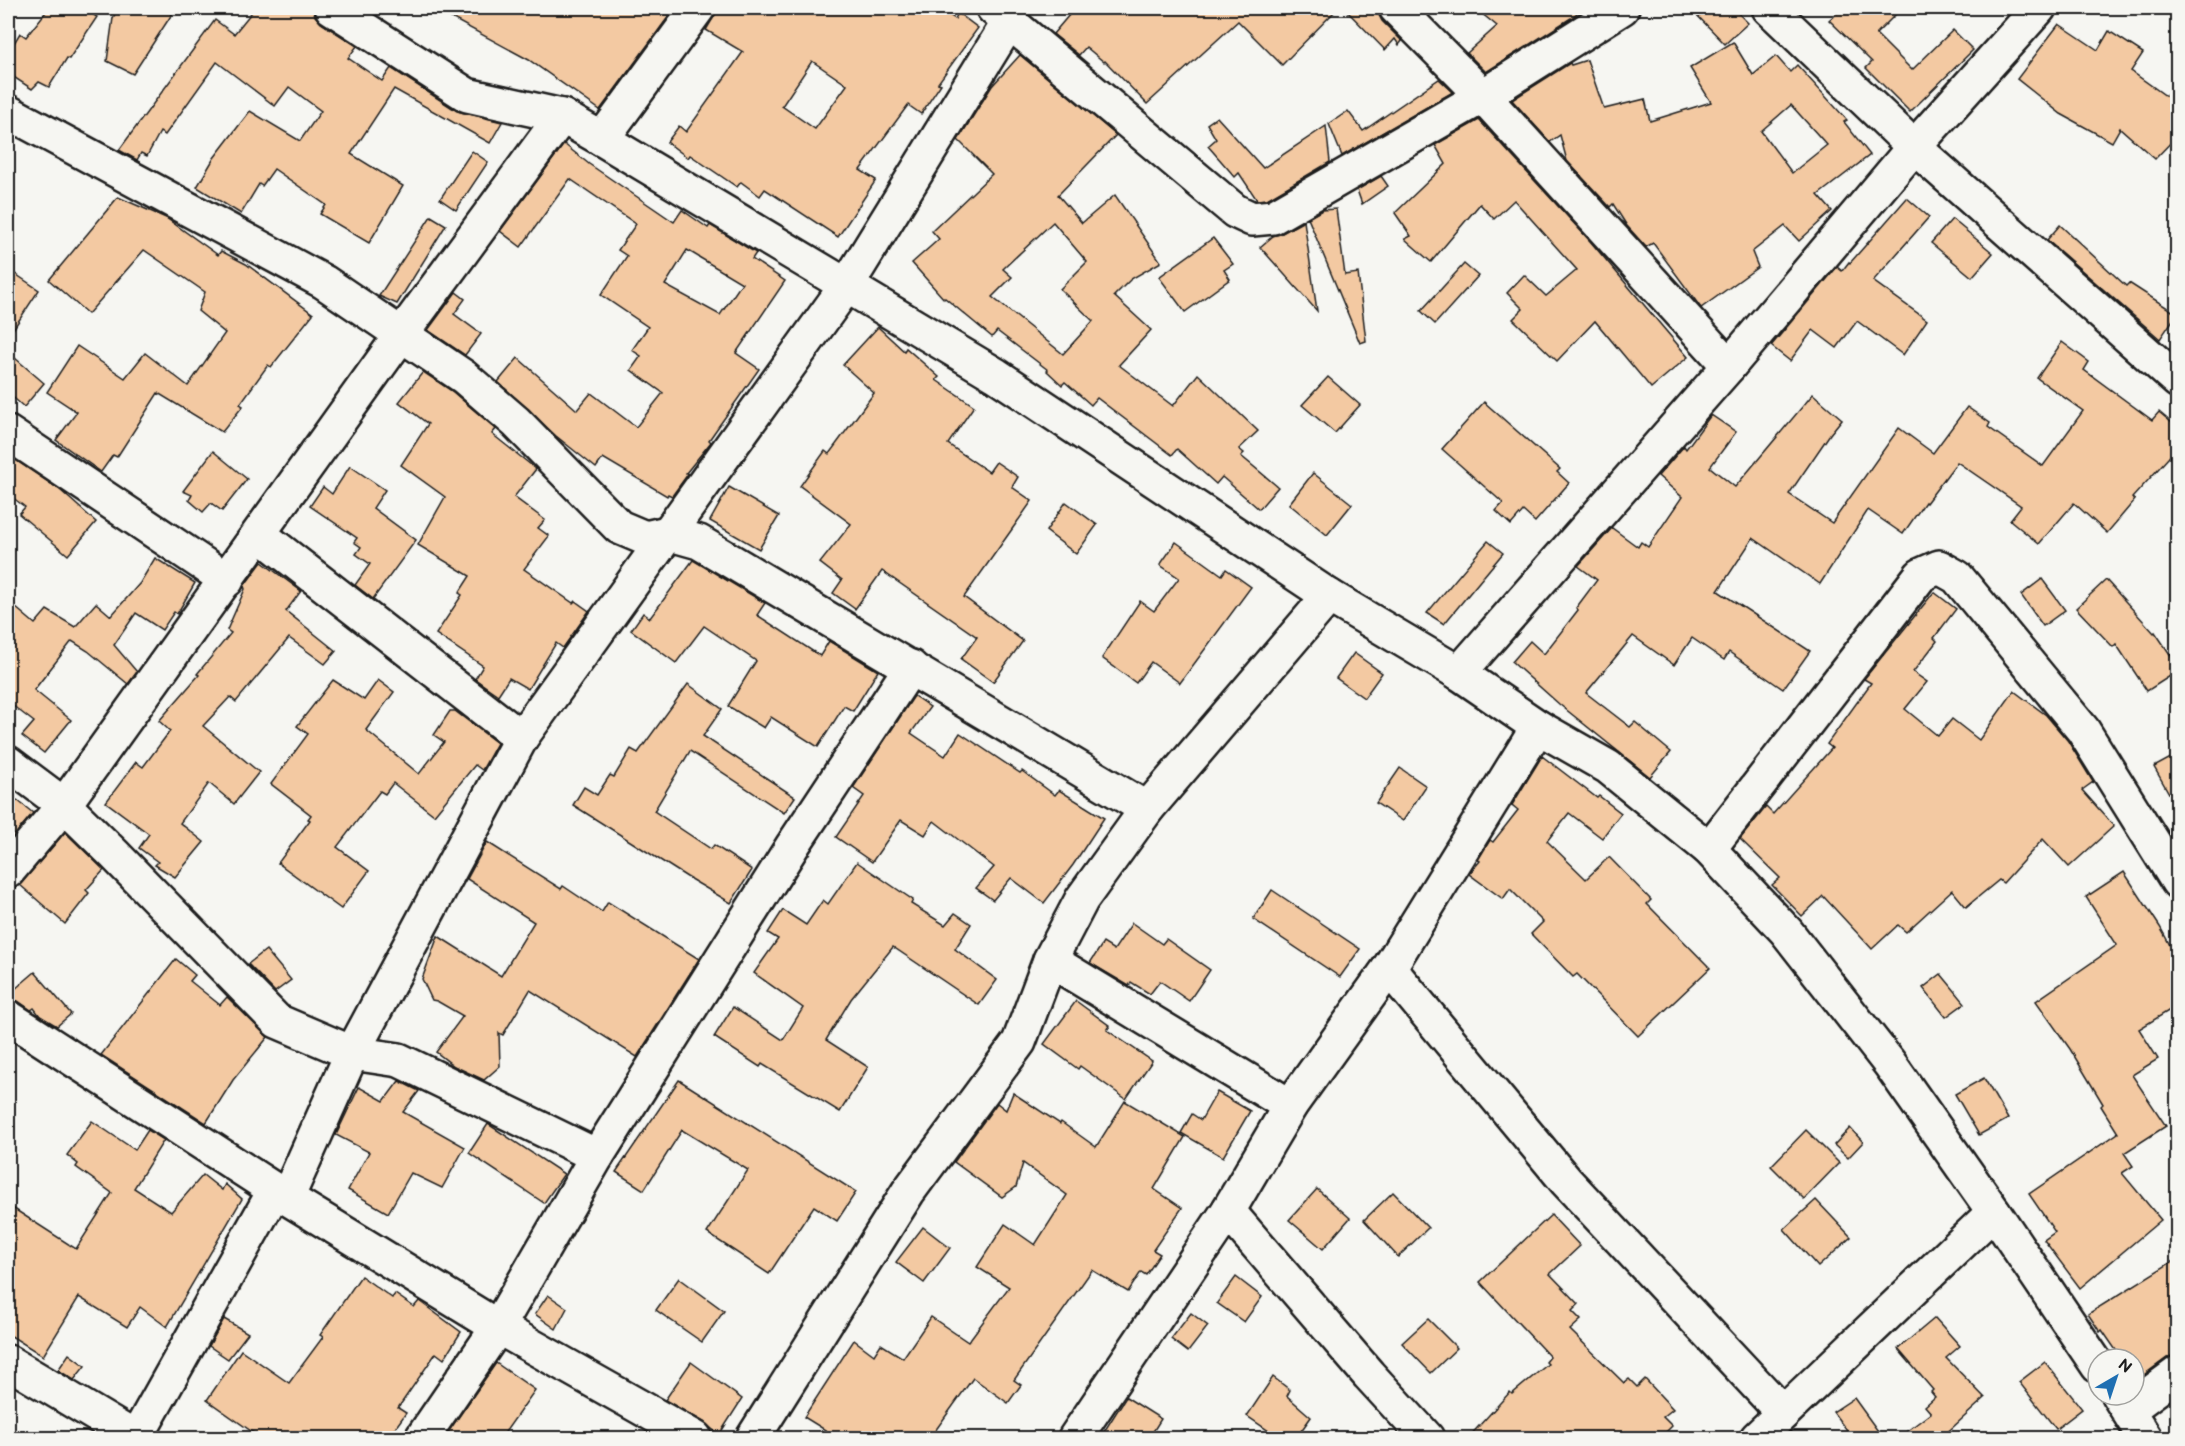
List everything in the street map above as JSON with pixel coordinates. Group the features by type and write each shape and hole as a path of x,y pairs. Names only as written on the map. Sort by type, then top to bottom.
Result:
{"street":[{"path":"332,8 467,95 562,116 602,139 996,375 1329,596 1459,674 1538,727 1608,767 1709,849 1786,931 1890,1065 1994,1212 2086,1348"},
{"path":"602,139 698,8"},
{"path":"1395,8 1483,96 1729,366"},
{"path":"8,1362 136,1438 281,1194 352,1053 521,738 847,285 1001,15 1235,211 1252,219 1273,217 1483,96 1622,8"},
{"path":"1769,8 1914,147 2175,375"},
{"path":"1459,674 1729,366 1914,147 2039,8"},
{"path":"8,112 324,282 464,377 516,422 619,527 645,538 667,533 699,542 1147,809"},
{"path":"8,871 64,805 401,335 562,116"},
{"path":"8,433 226,580"},
{"path":"260,534 521,738"},
{"path":"1709,849 1921,575 1940,567 1958,577 2083,730 2178,882"},
{"path":"753,1438 908,1192 1019,1042 1050,960 1082,899 1147,809 1329,596"},
{"path":"422,1438 498,1328 597,1156 793,844 911,668"},
{"path":"1075,1438 1228,1211 1290,1106 1389,968 1538,727"},
{"path":"8,763 64,805 277,1021 352,1053 399,1060 597,1156"},
{"path":"1050,960 1290,1106"},
{"path":"1389,968 1566,1181 1783,1413"},
{"path":"8,1017 281,1194 498,1328 695,1438"},
{"path":"1228,1211 1369,1375 1427,1438"},
{"path":"1757,1438 1994,1212"},
{"path":"2146,1390 2178,1373"},
{"path":"2126,1407 2145,1438"}],"building":[{"path":"49,8 65,13 70,8 83,8 97,17 49,87 39,82 32,89 15,78 8,65 8,53 20,33 26,37"},
{"path":"118,8 126,8 139,13 143,8 176,8 133,74 107,61 113,18"},
{"path":"255,8 313,8 315,16 321,23 357,46 348,58 382,81 391,68 457,111 502,122 490,143 394,89 351,154 403,186 369,243 320,214 326,205 274,169 262,186 259,184 241,214 197,187 214,158 250,111 300,141 321,111 289,87 275,106 217,62 165,135 160,132 147,156 141,153 137,160 119,150 215,20 234,34"},
{"path":"433,8 657,8 669,16 600,110 529,60"},
{"path":"719,8 939,8 955,19 958,13 978,28 938,83 941,84 921,114 908,105 860,170 876,180 838,237 765,189 760,196 741,182 737,187 690,155 688,158 667,142 679,126 686,132 743,52 706,30","holes":["812,61 847,85 815,129 782,106"]},
{"path":"1075,8 1338,8 1282,65 1238,21 1147,104 1105,61 1086,47 1079,55 1053,34"},
{"path":"1344,8 1378,8 1382,21 1402,41 1399,45 1395,39 1385,50"},
{"path":"1475,8 1583,8 1486,72 1467,53 1497,26"},
{"path":"1690,8 1733,8 1748,23 1725,44"},
{"path":"1842,8 1902,8 1876,34 1912,70 1953,30 1973,50 1910,112 1866,68 1872,62 1829,20"},
{"path":"2059,24 2098,50 2109,31 2143,53 2131,71 2166,96 2178,83 2178,135 2155,159 2120,128 2112,142 2061,114 2017,79"},
{"path":"1733,42 1753,75 1776,56 1790,72 1797,65 1847,120 1844,122 1870,155 1818,195 1832,211 1799,241 1785,226 1752,252 1758,267 1701,308 1653,243 1646,247 1627,226 1613,204 1610,207 1567,161 1560,135 1550,142 1512,100 1570,63 1571,65 1587,60 1604,109 1645,99 1650,121 1711,102 1690,68","holes":["1791,105 1827,145 1792,173 1761,131"]},
{"path":"1020,55 1116,135 1058,195 1082,223 1115,195 1161,262 1131,279 1114,296 1151,330 1119,365 1173,406 1198,374 1258,431 1239,449 1244,453 1241,456 1278,487 1259,509 1222,477 1216,484 1177,449 1172,455 1097,398 1091,405 1065,382 1062,385 1048,370 997,331 992,337 944,299 912,263 939,239 932,231 992,174 958,140 992,86","holes":["1053,222 1087,262 1060,289 1093,321 1063,354 992,297 1012,277 1003,269"]},
{"path":"1439,79 1453,92 1342,156 1329,124 1348,111 1363,131"},
{"path":"1217,117 1263,168 1326,126 1330,162 1267,199 1257,200 1239,173 1235,177 1208,146 1216,139 1207,124"},
{"path":"1479,120 1590,241 1688,357 1651,388 1595,321 1557,361 1513,319 1523,309 1507,293 1524,275 1546,296 1577,270 1514,200 1494,219 1480,204 1431,262 1405,239 1411,236 1395,213 1446,164 1435,145"},
{"path":"564,144 589,164 674,222 682,210 708,228 710,225 756,253 752,259 785,281 736,353 759,369 672,496 668,494 667,496 603,458 596,468 556,436 498,382 518,358 577,410 591,393 636,427 663,393 631,370 641,356 632,350 648,327 601,295 627,256 618,250 636,224 570,179 521,247 500,231","holes":["687,250 742,283 720,315 665,285"]},
{"path":"472,151 488,162 456,210 440,199"},
{"path":"1381,176 1388,186 1362,204 1357,190"},
{"path":"118,197 166,218 218,255 221,251 246,264 313,314 271,367 268,365 240,404 243,406 222,432 158,393 117,457 113,455 101,472 56,440 77,412 47,392 77,346 125,378 145,353 188,386 225,333 198,311 205,292 144,250 88,314 49,280"},
{"path":"1907,198 1929,217 1873,281 1927,320 1903,355 1857,321 1837,348 1813,330 1790,361 1771,346 1837,267 1842,271"},
{"path":"1336,209 1345,275 1358,273 1366,341 1360,343 1308,218 1322,210"},
{"path":"431,216 446,225 397,304 379,296"},
{"path":"1952,219 1993,253 1972,277 1931,243"},
{"path":"1304,221 1317,311 1260,247 1273,236"},
{"path":"2060,225 2126,286 2129,283 2177,314 2160,339 2047,240"},
{"path":"1213,238 1233,264 1224,270 1230,279 1185,312 1159,277"},
{"path":"1464,264 1478,276 1435,324 1421,311"},
{"path":"8,269 39,290 8,337"},
{"path":"456,292 465,299 454,314 481,334 465,355 428,330"},
{"path":"878,327 904,351 906,348 939,377 936,380 974,406 948,444 989,472 996,462 1018,477 1012,487 1032,501 964,597 1023,641 993,682 961,659 977,637 882,571 855,609 833,593 842,580 820,563 851,524 800,486 825,451 829,454 874,393 843,365"},
{"path":"2062,342 2089,362 2084,370 2152,420 2159,412 2178,428 2178,447 2132,498 2135,500 2107,533 2074,503 2039,544 2010,520 2021,506 1957,462 1903,534 1868,510 1820,584 1753,538 1718,591 1810,651 1783,689 1729,652 1724,660 1692,638 1674,665 1633,636 1586,693 1630,727 1635,722 1671,752 1650,777 1559,704 1512,662 1530,641 1544,654 1578,610 1576,608 1597,580 1578,566 1612,528 1638,547 1641,542 1648,547 1682,497 1658,476 1684,446 1686,449 1711,415 1736,432 1710,467 1735,487 1813,394 1842,419 1789,494 1832,523 1899,428 1933,453 1967,407 1990,423 1988,427 2043,466 2083,411 2037,378"},
{"path":"8,352 44,383 24,407 8,393"},
{"path":"423,372 453,392 496,429 492,434 536,469 514,497 545,520 538,528 549,536 524,569 573,603 575,601 589,611 563,648 556,643 528,689 509,678 498,695 475,679 483,666 436,634 462,595 459,593 470,576 418,545 445,497 401,465 428,424 399,402"},
{"path":"1328,377 1360,405 1335,433 1302,405"},
{"path":"1484,402 1560,469 1557,472 1569,483 1535,522 1523,511 1511,525 1496,511 1503,503 1442,449"},
{"path":"213,451 247,479 222,511 211,503 203,512 189,500 192,495 183,491"},
{"path":"8,455 60,490 96,522 68,555 19,514 25,507 8,494"},
{"path":"350,466 385,490 373,508 416,540 373,599 355,585 370,564 356,554 361,547 354,542 357,538 310,506 323,487 332,494"},
{"path":"1313,473 1352,504 1327,535 1289,504"},
{"path":"729,487 779,516 759,549 710,521"},
{"path":"1066,502 1097,525 1076,554 1046,531"},
{"path":"1488,541 1503,553 1444,624 1427,613"},
{"path":"1176,542 1222,575 1226,569 1251,587 1180,683 1151,662 1136,683 1102,658 1140,601 1154,611 1179,578 1160,565"},
{"path":"155,558 195,583 177,614 174,612 162,630 136,613 114,645 137,672 128,684 88,651 72,641 34,690 71,720 44,753 22,736 34,722 8,702 8,601 35,624 47,610 75,627 96,603 111,616 140,583"},
{"path":"693,560 765,603 757,615 820,656 829,641 878,671 853,711 844,706 818,747 771,717 764,728 728,706 756,661 704,626 676,663 631,630 643,613 650,618"},
{"path":"262,562 301,591 286,611 336,651 325,664 289,638 236,702 230,697 203,726 259,772 234,804 209,783 180,823 204,842 175,877 155,865 158,862 139,848 149,834 106,802 136,762 143,767 170,731 159,721 199,675 197,674 231,633 227,630 245,589 244,586"},
{"path":"2042,579 2065,610 2043,626 2021,595"},
{"path":"2106,580 2155,632 2178,666 2178,671 2147,691 2116,644 2113,647 2076,608"},
{"path":"1934,592 1956,609 1934,638 1937,641 1913,672 1927,682 1905,709 1938,736 1952,719 1979,740 2014,691 2046,715 2068,741 2093,782 2082,790 2114,826 2069,867 2043,839 2003,883 1999,880 1966,907 1952,890 1906,932 1898,925 1872,949 1823,896 1802,916 1772,885 1780,878 1740,839 1766,807 1773,814 1832,748 1827,744 1871,683 1864,679"},
{"path":"1354,653 1382,673 1364,698 1336,678"},
{"path":"333,680 364,700 378,680 394,692 366,730 419,774 444,742 434,735 450,711 455,711 497,743 482,770 475,765 434,815 393,783 385,794 380,791 337,847 369,871 341,909 278,863 310,820 308,819 311,815 271,784 308,734 297,726"},
{"path":"688,684 722,709 703,736 795,797 784,813 690,751 654,811 711,849 714,845 752,870 731,903 573,805 584,787 597,795 610,775 614,777 631,749 638,753"},
{"path":"914,696 930,707 911,733 945,756 960,733 1020,773 1022,771 1055,795 1059,790 1104,818 1044,903 1011,878 993,900 976,888 994,867 934,821 925,835 901,820 872,862 836,837 864,796 853,788"},
{"path":"2178,754 2178,809 2154,767"},
{"path":"1542,756 1597,798 1599,796 1621,813 1602,838 1569,813 1547,841 1586,879 1609,857 1651,900 1647,904 1710,968 1638,1036 1577,974 1573,977 1531,934 1543,922 1510,889 1503,899 1469,874 1480,861 1478,860 1490,840 1493,842 1518,810 1512,805"},
{"path":"1400,768 1426,786 1403,821 1376,803"},
{"path":"17,800 33,813 8,843 8,810"},
{"path":"65,832 104,870 86,890 89,893 65,924 20,885"},
{"path":"487,842 561,889 563,886 602,912 608,902 699,959 637,1057 530,990 503,1035 499,1033 500,1066 484,1080 454,1066 436,1052 463,1016 432,1000 422,979 438,936 501,976 534,922 467,879"},
{"path":"857,862 913,900 911,904 945,925 955,913 971,924 955,949 997,980 979,1005 893,947 851,999 826,1040 868,1067 840,1112 762,1064 760,1067 714,1037 733,1007 783,1040 803,1008 754,973 778,939 768,933 783,910 806,925 823,900 828,904"},
{"path":"2124,872 2160,927 2178,960 2178,1005 2139,1029 2158,1059 2132,1075 2166,1126 2124,1153 2133,1166 2122,1173 2161,1220 2080,1288 2044,1240 2055,1232 2029,1194 2118,1133 2070,1049 2036,1001 2117,945 2086,897"},
{"path":"1272,890 1360,949 1340,977 1253,919"},
{"path":"1132,923 1162,944 1166,939 1210,970 1189,1001 1160,981 1150,994 1131,982 1129,986 1090,963 1103,943 1114,950"},
{"path":"266,950 291,980 275,992 248,964"},
{"path":"176,959 195,975 190,981 220,1005 227,997 268,1037 233,1080 206,1123 101,1055"},
{"path":"35,972 71,1014 57,1026 40,1016 34,1008 31,1010 18,1001 8,999 8,995"},
{"path":"1941,974 1965,1003 1946,1017 1923,988"},
{"path":"1076,1001 1110,1026 1107,1030 1152,1061 1126,1099 1080,1066 1078,1069 1044,1044"},
{"path":"1984,1078 2008,1119 1979,1135 1955,1094"},
{"path":"679,1080 856,1192 837,1221 814,1206 769,1274 707,1233 748,1170 682,1130 644,1190 616,1172"},
{"path":"399,1081 419,1091 403,1112 465,1147 442,1188 411,1173 388,1213 348,1190 369,1152 336,1135 359,1087 384,1101"},
{"path":"1217,1092 1250,1111 1223,1157 1181,1133 1192,1114 1201,1120"},
{"path":"1013,1093 1060,1124 1061,1122 1096,1147 1125,1101 1185,1137 1154,1189 1182,1208 1153,1250 1160,1254 1146,1275 1141,1272 1128,1292 1092,1270 1014,1380 1021,1385 1008,1403 973,1378 930,1438 838,1438 804,1417 854,1340 874,1355 881,1344 903,1358 931,1317 968,1342 1009,1287 977,1267 1005,1224 1035,1245 1067,1195 1023,1163 1016,1187 1002,1197 954,1162 997,1103 1006,1110"},
{"path":"92,1121 135,1150 148,1130 164,1140 134,1188 171,1212 203,1175 222,1190 225,1184 242,1199 167,1327 140,1307 127,1327 79,1297 43,1356 8,1334 8,1205 76,1249 112,1193 76,1167 78,1164 67,1155"},
{"path":"488,1124 564,1174 544,1203 469,1153"},
{"path":"1850,1128 1863,1142 1848,1158 1834,1145"},
{"path":"1806,1130 1839,1163 1804,1199 1771,1166"},
{"path":"1317,1189 1350,1218 1323,1249 1289,1220"},
{"path":"1393,1192 1428,1228 1398,1257 1364,1220"},
{"path":"1816,1200 1851,1237 1818,1267 1784,1229"},
{"path":"1551,1215 1580,1246 1550,1274 1579,1304 1572,1311 1581,1320 1570,1330 1624,1383 1629,1379 1637,1387 1645,1379 1673,1409 1663,1417 1672,1426 1660,1438 1468,1438 1510,1392 1512,1394 1548,1364 1546,1362 1550,1357 1480,1282"},
{"path":"923,1227 950,1248 924,1283 896,1262"},
{"path":"2178,1258 2178,1354 2167,1358 2146,1373 2146,1347 2114,1347 2088,1314"},
{"path":"361,1276 392,1298 395,1294 414,1307 419,1301 461,1332 444,1359 436,1353 398,1408 406,1413 388,1438 261,1438 207,1400 241,1350 289,1383 323,1337 320,1335"},
{"path":"1236,1277 1262,1297 1244,1322 1217,1303"},
{"path":"679,1278 724,1311 702,1342 656,1310"},
{"path":"548,1295 567,1308 556,1329 535,1314"},
{"path":"1191,1313 1208,1326 1188,1352 1171,1339"},
{"path":"1935,1318 1960,1346 1946,1358 1985,1398 1941,1438 1898,1438 1931,1413 1925,1406 1935,1397 1931,1392 1933,1390 1898,1349"},
{"path":"224,1319 248,1333 228,1359 209,1346"},
{"path":"1428,1319 1457,1348 1431,1373 1402,1343"},
{"path":"69,1354 85,1366 74,1380 58,1370"},
{"path":"691,1362 742,1399 719,1435 704,1422 665,1400"},
{"path":"2045,1362 2082,1409 2056,1429 2019,1382"},
{"path":"496,1363 535,1390 501,1438 444,1438"},
{"path":"1273,1377 1290,1390 1287,1396 1311,1417 1296,1438 1279,1438 1247,1416"},
{"path":"1126,1397 1161,1419 1149,1438 1100,1438"},
{"path":"1854,1398 1883,1438 1852,1438 1833,1412"}]}
